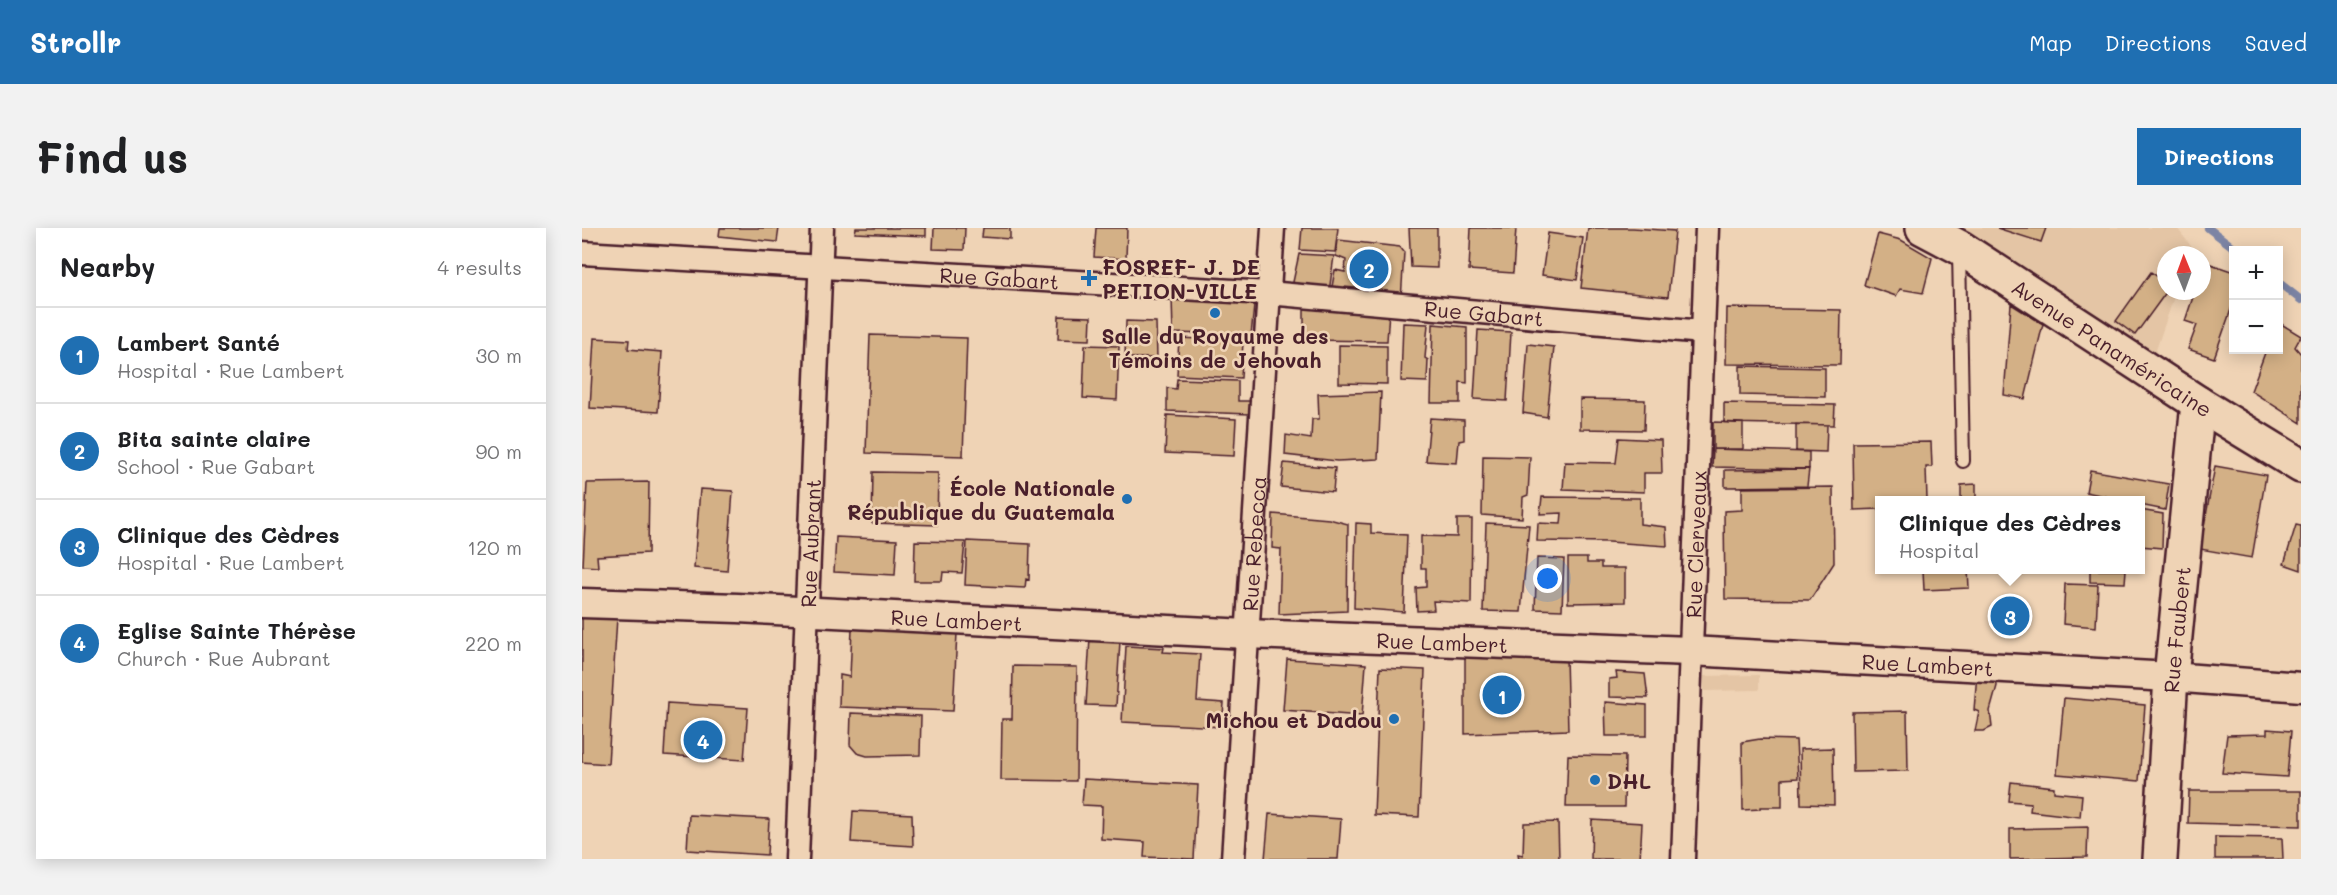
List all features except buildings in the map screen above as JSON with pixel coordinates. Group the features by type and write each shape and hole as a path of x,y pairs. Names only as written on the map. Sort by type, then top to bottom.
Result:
{"main road":[{"name":"Avenue Panaméricaine","path":"1923,228 1959,247 2198,403 2301,466"},
{"name":"Rue Faubert","path":"2160,859 2171,677 2198,403"}],"street":[{"name":"Rue Aubrant","path":"797,859 822,228"},
{"name":"Rue Rebecca","path":"1233,859 1273,228"},
{"name":"Rue Clerveaux","path":"1683,859 1707,228"},
{"name":"Rue Gabart","path":"582,253 1268,293 1703,332"},
{"name":"Rue Lambert","path":"582,603 1201,630 1247,634 1690,651 2171,677 2301,687"}],"lane":[{"path":"1959,247 1963,461"}],"shaded area":[{"path":"1945,228 2177,228 2191,246 2157,246 2157,300 2173,300 2155,353"},
{"path":"1759,675 1759,690 1704,691 1703,676"}],"waterway":[{"path":"2208,228 2232,246"},
{"path":"2283,286 2301,300"}],"place":[{"name":"Bita sainte claire","path":"1369,269"},
{"name":"FOSREF- J. DE PETION-VILLE","path":"1089,278"},
{"name":"Salle du Royaume des Témoins de Jehovah","path":"1215,313"},
{"name":"École Nationale République du Guatemala","path":"1127,499"},
{"name":"Clinique des Cèdres","path":"2010,616"},
{"name":"Lambert Santé","path":"1502,695"},
{"name":"Michou et Dadou","path":"1394,719"},
{"name":"Eglise Sainte Thérèse","path":"703,740"},
{"name":"DHL","path":"1595,780"}]}
